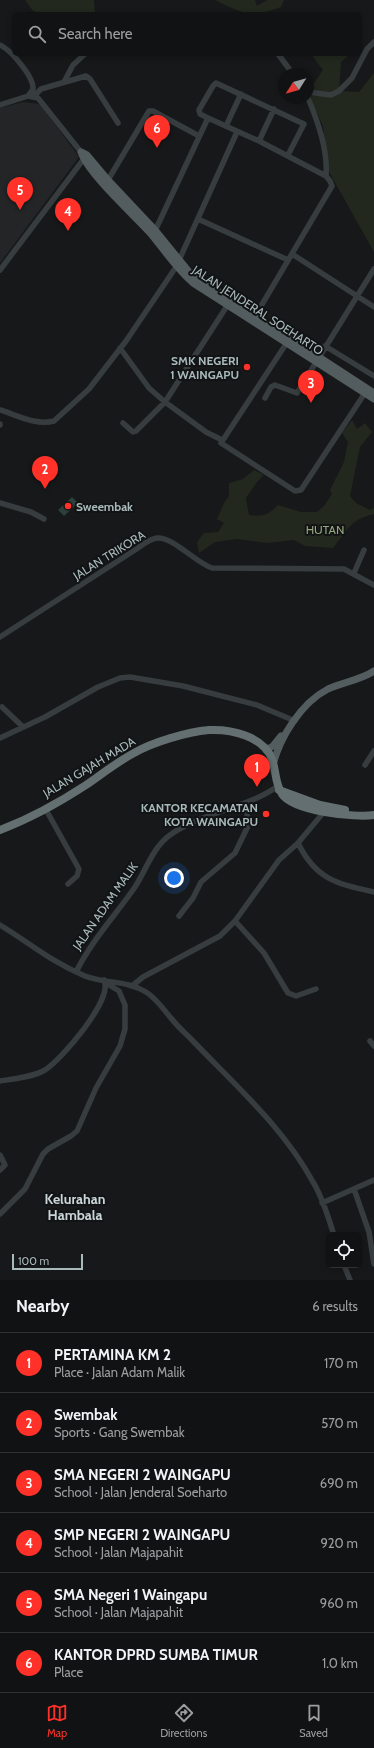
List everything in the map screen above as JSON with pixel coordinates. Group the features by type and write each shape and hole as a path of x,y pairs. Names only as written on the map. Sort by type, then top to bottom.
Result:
{"highway":[{"name":"JALAN GAJAH MADA","path":"0,830 76,791 136,751 193,733 209,730 230,731 250,738 266,750 274,765 279,788"},
{"path":"279,788 320,805 362,812 374,810"},
{"path":"279,788 286,798 323,813 356,816 374,815"}],"main road":[{"name":"JALAN JENDERAL SOEHARTO","path":"84,155 154,233 193,283 227,306 254,319 374,399"},
{"name":"JALAN JENDERAL SOEHARTO","path":"84,155 154,233"},
{"name":"JALAN JENDERAL SOEHARTO","path":"178,264 286,344 374,393"},
{"path":"274,765 281,744 299,709 324,687 362,673 374,666"},
{"path":"266,750 278,741 293,720 328,689 374,671"}],"street":[{"path":"314,93 331,95 336,93 352,78 367,49 374,42"},
{"path":"0,45 12,53"},
{"path":"14,56 31,81 33,89 31,96"},
{"path":"64,82 73,65 83,56"},
{"path":"280,56 288,68"},
{"path":"0,105 31,96 41,90 64,82 87,76 118,123"},
{"path":"254,319 332,186 326,176 288,155 200,114 199,110 214,84 241,94 304,124 288,155"},
{"path":"226,126 241,94"},
{"name":"JALAN JENDERAL SOEHARTO","path":"31,96 44,104 84,155"},
{"path":"310,104 322,139 326,176"},
{"path":"259,141 274,109"},
{"path":"108,180 149,112 153,111 199,136"},
{"path":"154,233 208,118"},
{"path":"0,410 39,423 54,421 89,388 120,348 178,264 237,132"},
{"path":"0,270 84,155"},
{"path":"198,219 288,260"},
{"path":"292,254 374,307"},
{"path":"265,398 271,387 275,385 297,393 374,269"},
{"path":"123,423 133,432 136,431 165,402 227,306"},
{"path":"286,344 222,440 221,444 298,492 301,490 365,393"},
{"path":"325,346 374,376"},
{"path":"120,348 150,388 165,402 203,430 222,440"},
{"path":"0,503 31,512 44,519"},
{"name":"JALAN TRIKORA","path":"0,637 106,566 157,538 165,539 196,561 212,568 344,569 374,585"},
{"path":"354,573 364,550"},
{"path":"0,738 98,687 111,681 130,677 183,686 257,705 293,720"},
{"path":"2,707 23,727"},
{"path":"366,765 374,751"},
{"name":"JALAN ADAM MALIK","path":"76,972 89,947 135,887 163,841 183,828 279,788"},
{"path":"179,916 193,898 201,882 235,853 243,835 248,830 249,817 245,803"},
{"path":"45,808 79,869 77,876 68,884"},
{"path":"132,986 143,977 220,936 235,921 280,860 298,843 323,813"},
{"path":"298,843 322,875 334,882 374,892"},
{"path":"235,921 264,953 288,993 296,996 316,989"},
{"path":"0,925 51,960 96,980 105,982 121,982 132,986 147,992 157,1001 170,1018 260,1111 285,1141 307,1171 318,1191 333,1232"},
{"path":"0,1080 40,1073 50,1066 87,1025 105,995 105,982"},
{"path":"0,1214 25,1189 42,1154 55,1143 71,1136 77,1131 96,1088 120,1046 125,1028 125,1005 119,991 105,982"},
{"path":"370,1041 374,1046"},
{"path":"0,1155 5,1165 0,1170"},
{"path":"322,1202 354,1190 374,1180"},
{"path":"354,1190 369,1232 374,1264"},
{"path":"345,1268 350,1280"}],"shaded area":[{"path":"23,102 40,104 79,157 0,263 0,108"},
{"name":"Sweembak","path":"72,497 78,503 64,516 58,510"}],"green space":[{"path":"25,0 94,0 95,12 33,11"},
{"path":"215,0 255,0 257,6 267,0 284,0 281,7 265,12 244,12 233,9"},
{"path":"312,56 346,56 341,62 339,91 359,92 374,73 374,252 328,170 323,126 313,104 314,104 314,83 323,70"},
{"name":"HUTAN","path":"352,420 357,429 365,423 372,432 360,447 350,496 356,503 370,510 374,508 374,514 359,519 350,526 333,548 305,546 294,540 268,543 237,539 215,542 199,553 197,542 204,533 218,532 224,523 217,519 229,496 229,483 243,479 254,470 264,475 246,498 249,515 258,516 265,514 272,511 278,505 301,512 317,512 324,506 332,494 330,490 344,462 348,442 342,433"}],"place":[{"name":"KANTOR DPRD SUMBA TIMUR","path":"157,148"},
{"name":"SMA Negeri 1 Waingapu","path":"20,210"},
{"name":"SMP NEGERI 2 WAINGAPU","path":"68,231"},
{"name":"SMK NEGERI 1 WAINGAPU","path":"247,367"},
{"name":"SMA NEGERI 2 WAINGAPU","path":"311,403"},
{"name":"Swembak","path":"45,489"},
{"name":"Sweembak","path":"68,506"},
{"name":"PERTAMINA KM 2","path":"257,787"},
{"name":"KANTOR KECAMATAN KOTA WAINGAPU","path":"266,814"}],"district":[{"name":"Kelurahan Hambala","path":"75,1208"}]}
